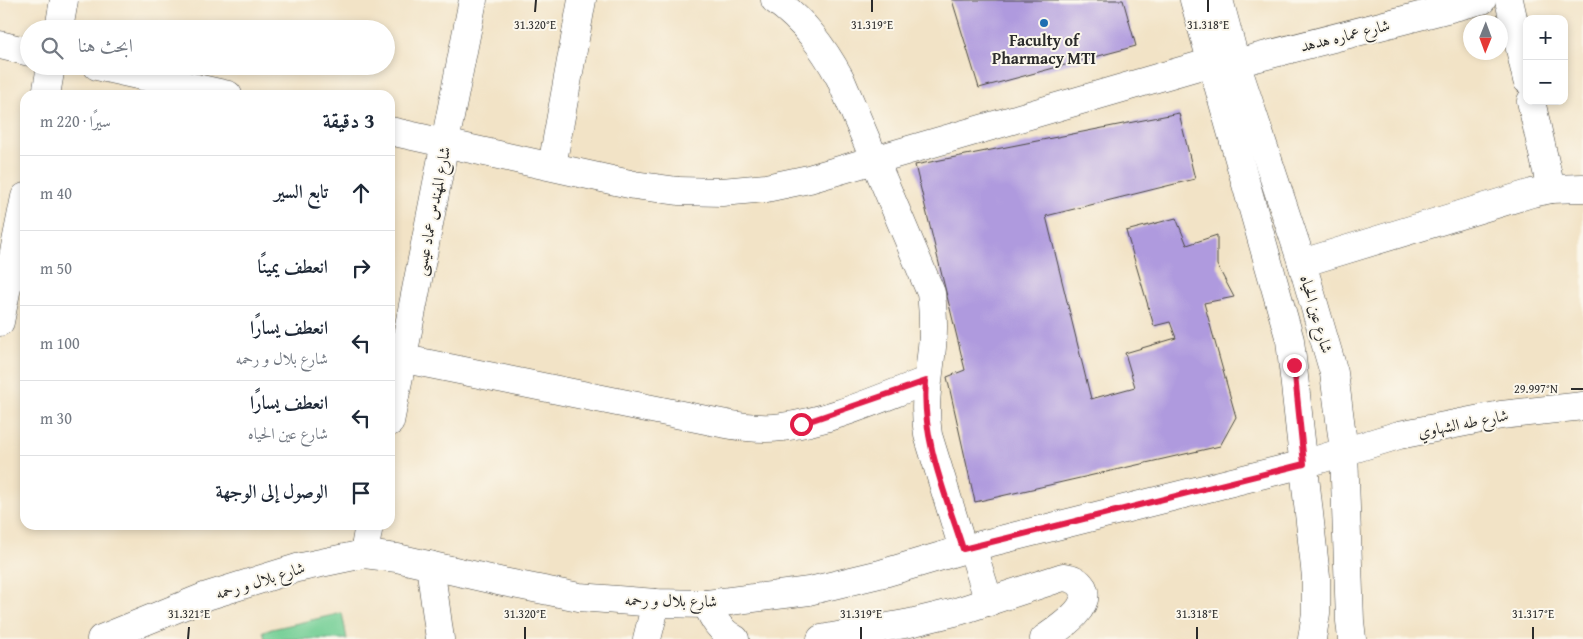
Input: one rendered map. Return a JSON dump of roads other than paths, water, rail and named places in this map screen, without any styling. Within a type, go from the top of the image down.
[{"type":"street","points":[[61,20],[64,0]]},
{"type":"street","name":"شارع المهندس عماد عيسى","points":[[396,357],[446,143],[474,0]]},
{"type":"street","points":[[552,166],[582,0]]},
{"type":"street","points":[[775,0],[794,15],[825,50],[840,78],[931,293],[933,328],[925,400],[928,435],[989,602]]},
{"type":"street","name":"شارع عين الحياه","points":[[1194,0],[1224,62],[1302,263],[1334,373],[1344,451],[1352,639]]},
{"type":"street","name":"شارع عين الحياه","points":[[1219,0],[1224,62],[1285,315],[1294,365],[1316,577],[1316,613],[1312,639]]},
{"type":"street","name":"شارع عماره هدهد","points":[[395,131],[634,186],[678,191],[722,192],[766,188],[809,179],[874,159],[1224,62],[1482,0]]},
{"type":"street","points":[[1508,0],[1523,63]]},
{"type":"street","points":[[0,46],[20,50]]},
{"type":"street","points":[[47,90],[49,75]]},
{"type":"street","points":[[138,75],[205,90]]},
{"type":"street","points":[[1533,105],[1551,189]]},
{"type":"street","points":[[1302,263],[1432,222],[1551,189],[1583,188]]},
{"type":"street","points":[[0,322],[20,222]]},
{"type":"street","points":[[396,357],[721,423],[761,428],[781,427],[814,420],[926,381]]},
{"type":"street","name":"شارع طه الشهاوي","points":[[1304,464],[1398,435],[1501,415],[1583,406]]},
{"type":"street","name":"شارع بلال و رحمه","points":[[101,639],[207,596],[297,568],[364,554],[398,558],[579,597],[656,603],[707,604],[809,591],[884,573],[968,548],[1304,464]]},
{"type":"street","points":[[364,554],[368,530]]},
{"type":"street","points":[[430,565],[444,638]]},
{"type":"street","points":[[820,639],[910,623],[989,602],[1063,577],[1072,578],[1080,583],[1084,591],[1085,600],[1081,608],[1044,639]]},
{"type":"street","points":[[647,639],[656,603]]},
{"type":"street","points":[[707,604],[714,621],[726,634],[735,639]]},
{"type":"place","name":"Faculty of Pharmacy MTI","points":[[1044,23]]}]
